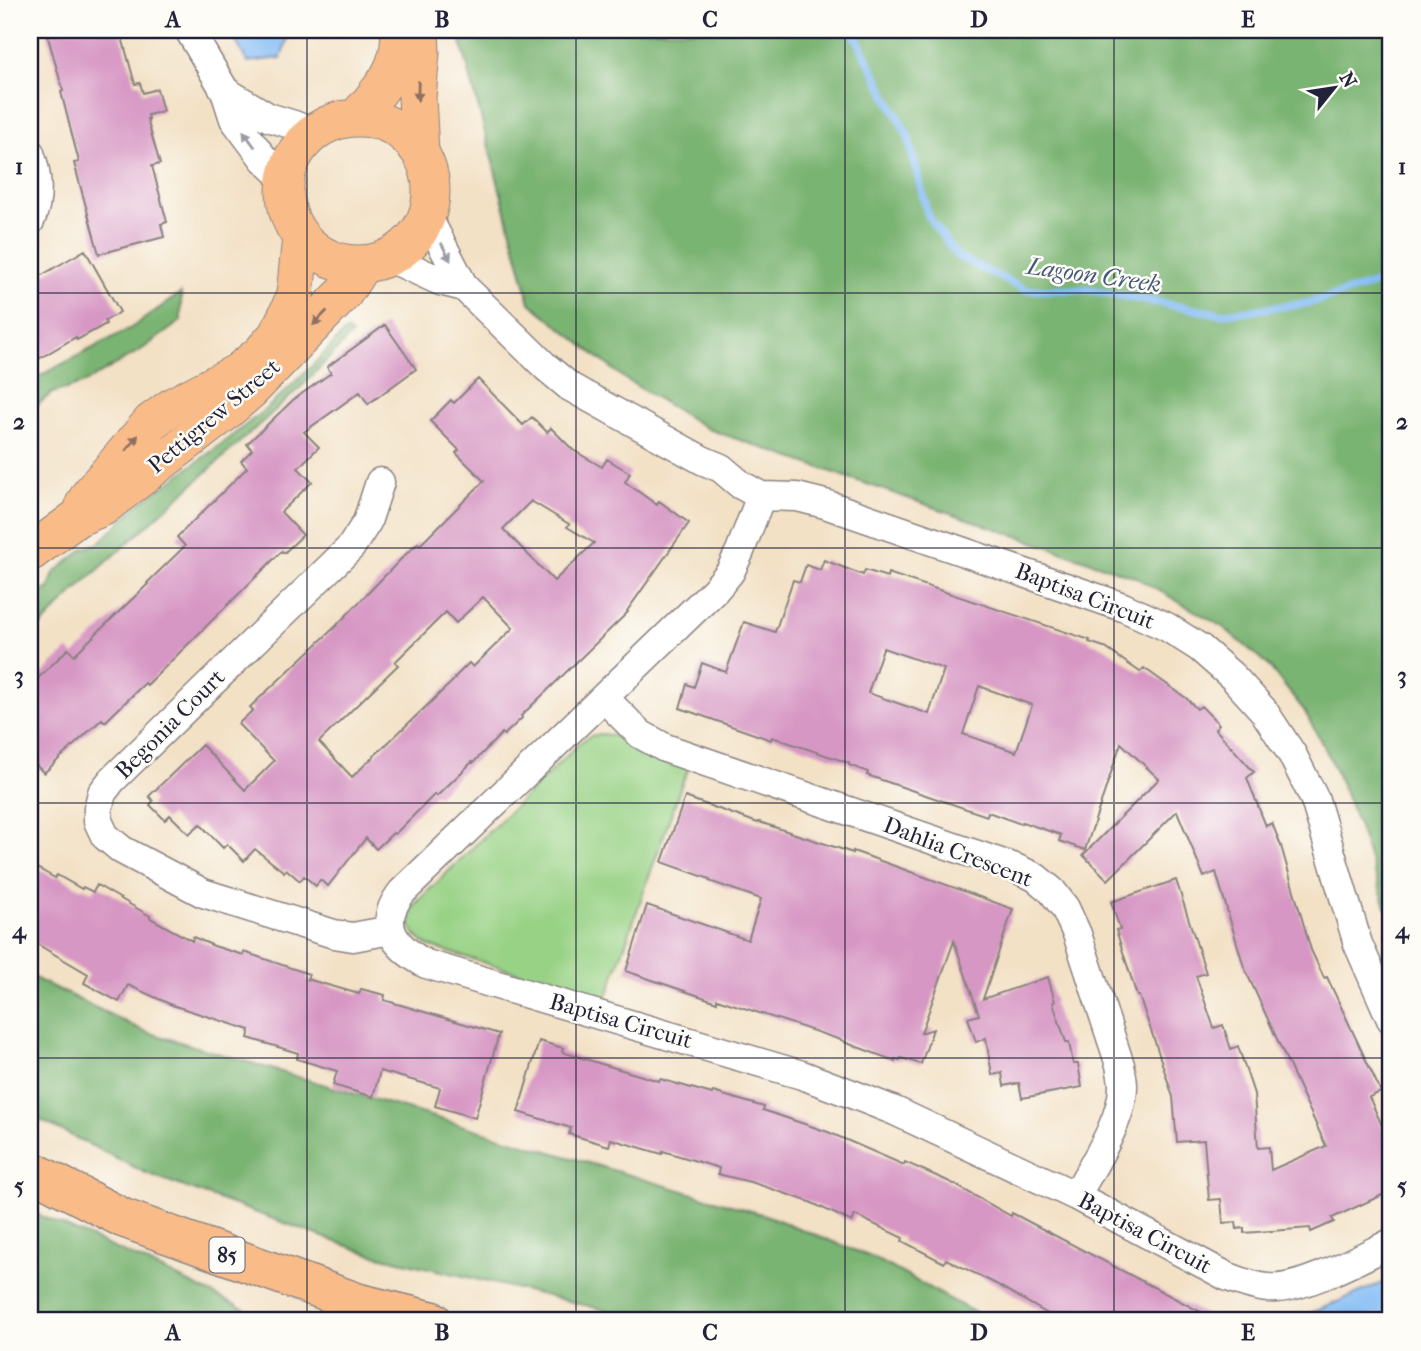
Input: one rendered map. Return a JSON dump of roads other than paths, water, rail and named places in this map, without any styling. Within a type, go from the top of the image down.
[{"type":"highway","name":"85","points":[[30,1170],[123,1218],[359,1303],[433,1321]]},
{"type":"main road","points":[[356,118],[390,76],[397,60],[399,30]]},
{"type":"main road","points":[[419,152],[417,98],[420,30]]},
{"type":"main road","points":[[356,118],[381,121],[403,133],[419,152],[429,172],[432,195],[427,216],[406,247],[376,261],[339,262],[318,253],[301,237],[290,220],[285,200],[286,180],[290,162],[300,146],[313,133],[333,122],[356,118]]},
{"type":"main road","name":"Pettigrew Street","points":[[77,518],[90,494],[151,422],[183,400],[238,372],[276,337],[295,295],[301,237]]},
{"type":"main road","name":"Pettigrew Street","points":[[30,553],[77,518],[103,507],[222,415],[250,391],[376,261]]},
{"type":"street","points":[[189,30],[225,91],[234,119],[264,159],[286,180]]},
{"type":"street","points":[[225,91],[268,117],[313,133]]},
{"type":"street","points":[[30,153],[37,184],[36,208],[30,221]]},
{"type":"street","name":"Baptisa Circuit","points":[[427,216],[464,288],[546,368],[570,387],[721,468],[741,485],[761,496],[797,498],[825,504],[1110,602],[1167,627],[1200,649],[1233,677],[1264,710],[1292,754],[1315,800],[1358,944],[1391,1019]]},
{"type":"street","name":"Baptisa Circuit","points":[[376,261],[464,288]]},
{"type":"street","name":"Begonia Court","points":[[380,482],[367,522],[351,547],[112,780],[102,793],[98,821],[105,836],[122,850],[203,893],[334,934],[353,937],[391,930]]},
{"type":"street","points":[[391,930],[393,903],[402,892],[715,590],[730,572],[761,496]]},
{"type":"street","name":"Dahlia Crescent","points":[[604,698],[640,734],[665,748],[1015,868],[1035,877],[1052,891],[1065,908],[1077,933],[1120,1065],[1123,1087],[1119,1112],[1076,1196]]},
{"type":"street","name":"Baptisa Circuit","points":[[391,930],[398,945],[410,956],[426,964],[803,1075],[895,1111],[1076,1196],[1226,1276],[1248,1284],[1270,1289],[1290,1287],[1391,1243]]},
{"type":"water","points":[[230,30],[290,30],[281,58],[247,62]]},
{"type":"water","points":[[1391,1279],[1391,1321],[1292,1321]]},
{"type":"waterway","name":"Lagoon Creek","points":[[852,30],[908,136],[928,216],[957,256],[1026,290],[1088,290],[1221,314],[1309,303],[1374,284],[1391,270]]}]
